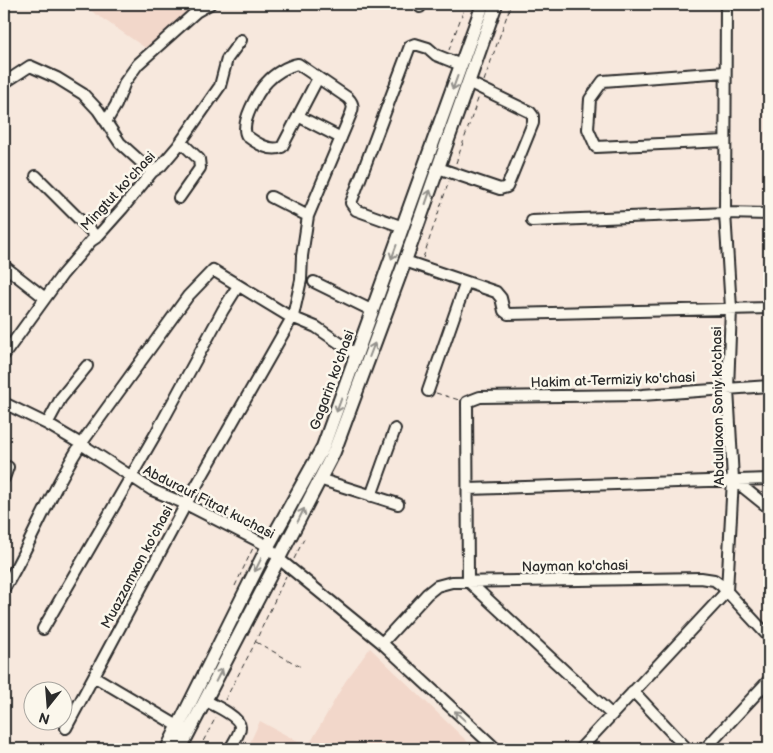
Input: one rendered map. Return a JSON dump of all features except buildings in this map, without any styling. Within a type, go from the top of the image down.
[{"type":"main road","name":"Gagarin ko'chasi","points":[[167,749],[268,546],[323,447],[484,4]]},
{"type":"main road","name":"Gagarin ko'chasi","points":[[180,749],[334,452],[405,261],[496,4]]},
{"type":"street","points":[[106,122],[116,105],[125,82],[138,64],[196,12],[210,4]]},
{"type":"street","name":"Abdullaxon Soniy ko'chasi","points":[[726,4],[725,213],[731,308],[728,389],[733,479],[727,592]]},
{"type":"street","name":"Mingtut ko'chasi","points":[[4,355],[45,298],[91,241],[97,237],[152,172],[161,166],[181,142],[220,86],[227,59],[241,40]]},
{"type":"street","points":[[403,227],[356,210],[351,203],[410,46],[415,44],[428,48],[436,54],[461,65]]},
{"type":"street","points":[[298,64],[318,78],[282,147],[277,149],[264,146],[244,133],[252,103],[267,81],[278,72],[298,64]]},
{"type":"street","points":[[5,80],[27,67],[33,67],[57,78],[84,94],[98,110],[120,144],[152,172]]},
{"type":"street","points":[[725,72],[603,81],[590,99],[588,129],[596,147],[725,141]]},
{"type":"street","name":"Muazzamxon ko'chasi","points":[[72,717],[186,504],[293,316],[301,280],[302,256],[308,216],[354,106],[353,102],[318,78]]},
{"type":"street","points":[[438,168],[500,189],[507,187],[533,123],[533,116],[530,112],[468,82]]},
{"type":"street","points":[[298,116],[342,138]]},
{"type":"street","points":[[180,198],[200,168],[199,159],[181,142]]},
{"type":"street","points":[[36,176],[97,237]]},
{"type":"street","points":[[271,197],[308,216]]},
{"type":"street","points":[[532,221],[725,213],[769,214]]},
{"type":"street","points":[[405,261],[496,292],[501,298],[504,311],[508,314],[769,308]]},
{"type":"street","points":[[4,266],[45,298]]},
{"type":"street","points":[[4,589],[32,538],[69,463],[81,444],[188,296],[213,270],[238,286],[316,327],[357,355]]},
{"type":"street","points":[[314,282],[373,312]]},
{"type":"street","points":[[428,391],[466,282]]},
{"type":"street","points":[[43,629],[238,286]]},
{"type":"street","points":[[47,424],[61,398],[88,366]]},
{"type":"street","name":"Hakim at-Termiziy ko'chasi","points":[[467,406],[480,397],[642,395],[769,386]]},
{"type":"street","name":"Abdurauf Fitrat kuchasi","points":[[4,402],[81,444],[152,490],[186,504],[268,546],[279,559],[382,642],[496,749]]},
{"type":"street","points":[[467,406],[468,581],[612,715]]},
{"type":"street","points":[[371,496],[395,429]]},
{"type":"street","points":[[4,478],[8,467]]},
{"type":"street","points":[[319,479],[398,504]]},
{"type":"street","points":[[733,479],[769,508]]},
{"type":"street","points":[[468,489],[769,479]]},
{"type":"street","name":"Nayman ko'chasi","points":[[382,642],[427,594],[437,586],[468,581],[701,578],[714,580],[769,637]]},
{"type":"street","points":[[580,749],[727,592]]},
{"type":"street","points":[[94,677],[178,726]]},
{"type":"street","points":[[705,749],[769,680]]},
{"type":"street","points":[[633,691],[687,749]]},
{"type":"street","points":[[206,701],[220,708],[240,724],[239,731],[230,749]]},
{"type":"path","points":[[448,51],[466,4]]},
{"type":"path","points":[[420,266],[511,4]]},
{"type":"path","points":[[428,391],[467,406]]},
{"type":"path","points":[[199,749],[255,642],[306,535]]},
{"type":"path","points":[[255,642],[303,668]]},
{"type":"shaded area","points":[[81,4],[196,4],[147,49]]},
{"type":"shaded area","points":[[370,648],[475,749],[247,749],[260,721],[308,747],[345,682]]}]
